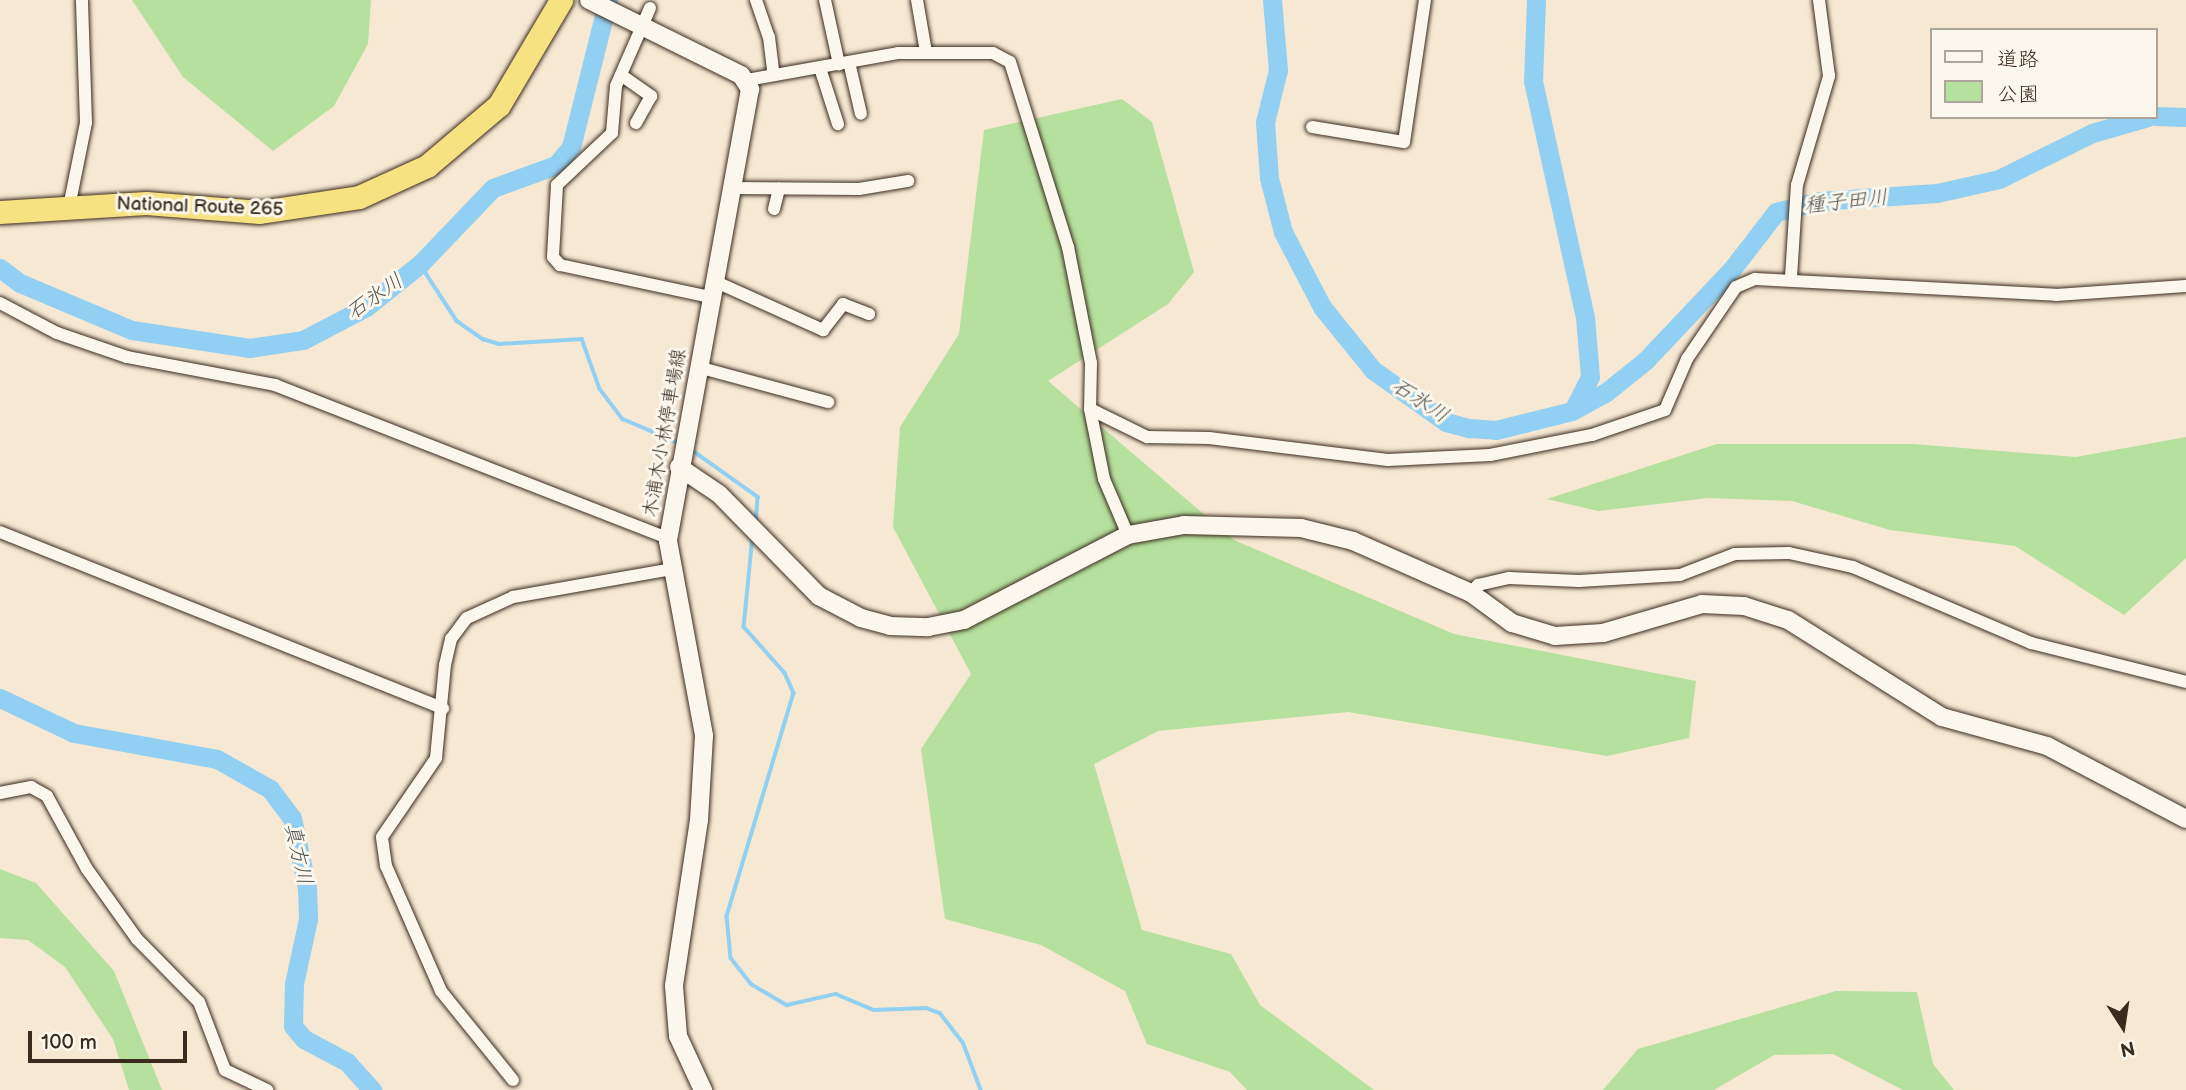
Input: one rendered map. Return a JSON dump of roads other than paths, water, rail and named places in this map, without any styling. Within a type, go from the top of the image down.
[{"type":"highway","name":"National Route 265","points":[[0,212],[146,203],[292,211],[359,197],[427,166],[499,105],[538,47],[561,0]]},
{"type":"street","points":[[69,207],[86,124],[82,0]]},
{"type":"street","points":[[589,0],[747,80],[926,52],[993,53],[1010,62],[1068,247],[1091,363],[1090,409],[1104,479],[1128,534]]},
{"type":"street","points":[[755,0],[769,37],[774,75]]},
{"type":"street","points":[[825,0],[861,114]]},
{"type":"street","points":[[923,0],[917,0],[926,52]]},
{"type":"street","points":[[1312,127],[1404,142],[1425,0]]},
{"type":"street","points":[[1791,277],[1797,185],[1829,76],[1819,0]]},
{"type":"street","points":[[650,8],[639,27],[612,100],[612,133],[557,185],[552,257],[560,265],[712,289],[823,330],[843,304],[869,314]]},
{"type":"street","points":[[820,68],[838,124]]},
{"type":"street","points":[[621,75],[651,96],[636,122]]},
{"type":"street","name":"木浦木小林停車場線","points":[[703,1090],[683,1054],[675,1016],[679,930],[699,820],[704,736],[702,701],[672,569],[668,538],[730,188],[751,97],[747,80]]},
{"type":"street","points":[[730,188],[859,189],[908,181]]},
{"type":"street","points":[[775,209],[779,189]]},
{"type":"street","points":[[1090,409],[1147,438],[1209,438],[1388,460],[1490,455],[1592,435],[1665,410],[1687,359],[1736,287],[1755,279],[1791,277],[2056,295],[2186,286]]},
{"type":"street","points":[[0,303],[45,327],[127,356],[275,385],[668,538]]},
{"type":"street","points":[[698,367],[828,402]]},
{"type":"street","points":[[679,467],[719,494],[819,596],[861,618],[890,626],[928,627],[964,620],[1128,534],[1184,525],[1301,528],[1353,541],[1471,593],[1512,623],[1555,636],[1603,633],[1702,604],[1744,606],[1788,620],[1942,717],[2047,746],[2186,819]]},
{"type":"street","points":[[0,532],[443,708]]},
{"type":"street","points":[[1471,593],[1478,585],[1509,578],[1579,581],[1680,575],[1735,554],[1789,553],[1853,567],[2031,643],[2186,682]]},
{"type":"street","points":[[513,1080],[441,991],[382,844],[388,822],[436,758],[451,639],[467,618],[513,597],[672,569]]},
{"type":"street","points":[[0,793],[31,788],[47,796],[87,869],[137,939],[200,1002],[225,1070],[267,1090]]},
{"type":"waterway","name":"石氷川","points":[[0,268],[20,283],[132,330],[250,348],[303,340],[366,307],[420,264],[493,188],[556,165],[571,147],[608,0]]},
{"type":"waterway","name":"種子田川","points":[[1272,0],[1278,70],[1265,122],[1269,178],[1283,232],[1322,307],[1373,370],[1446,422],[1469,428],[1496,430],[1572,411],[1605,393],[1645,361],[1732,269],[1776,212],[1819,201],[1937,193],[1999,179],[2092,133],[2141,119]]},
{"type":"waterway","name":"石氷川","points":[[1536,0],[1533,81],[1585,317],[1590,377],[1575,407]]},
{"type":"waterway","name":"種子田川","points":[[2158,116],[2186,117]]},
{"type":"waterway","points":[[420,264],[457,321],[483,339],[499,344],[582,339],[600,389],[623,419],[679,443]]},
{"type":"waterway","points":[[689,448],[758,497],[756,525]]},
{"type":"waterway","points":[[753,536],[744,627],[785,673],[794,693],[727,916],[731,958],[751,984],[787,1005],[836,994],[874,1010],[926,1008],[940,1013],[963,1042],[981,1090]]},
{"type":"waterway","name":"真方川","points":[[0,698],[74,733],[217,759],[270,789],[292,818],[307,888],[308,919],[294,984],[293,1026],[304,1039],[347,1062],[372,1090]]}]
